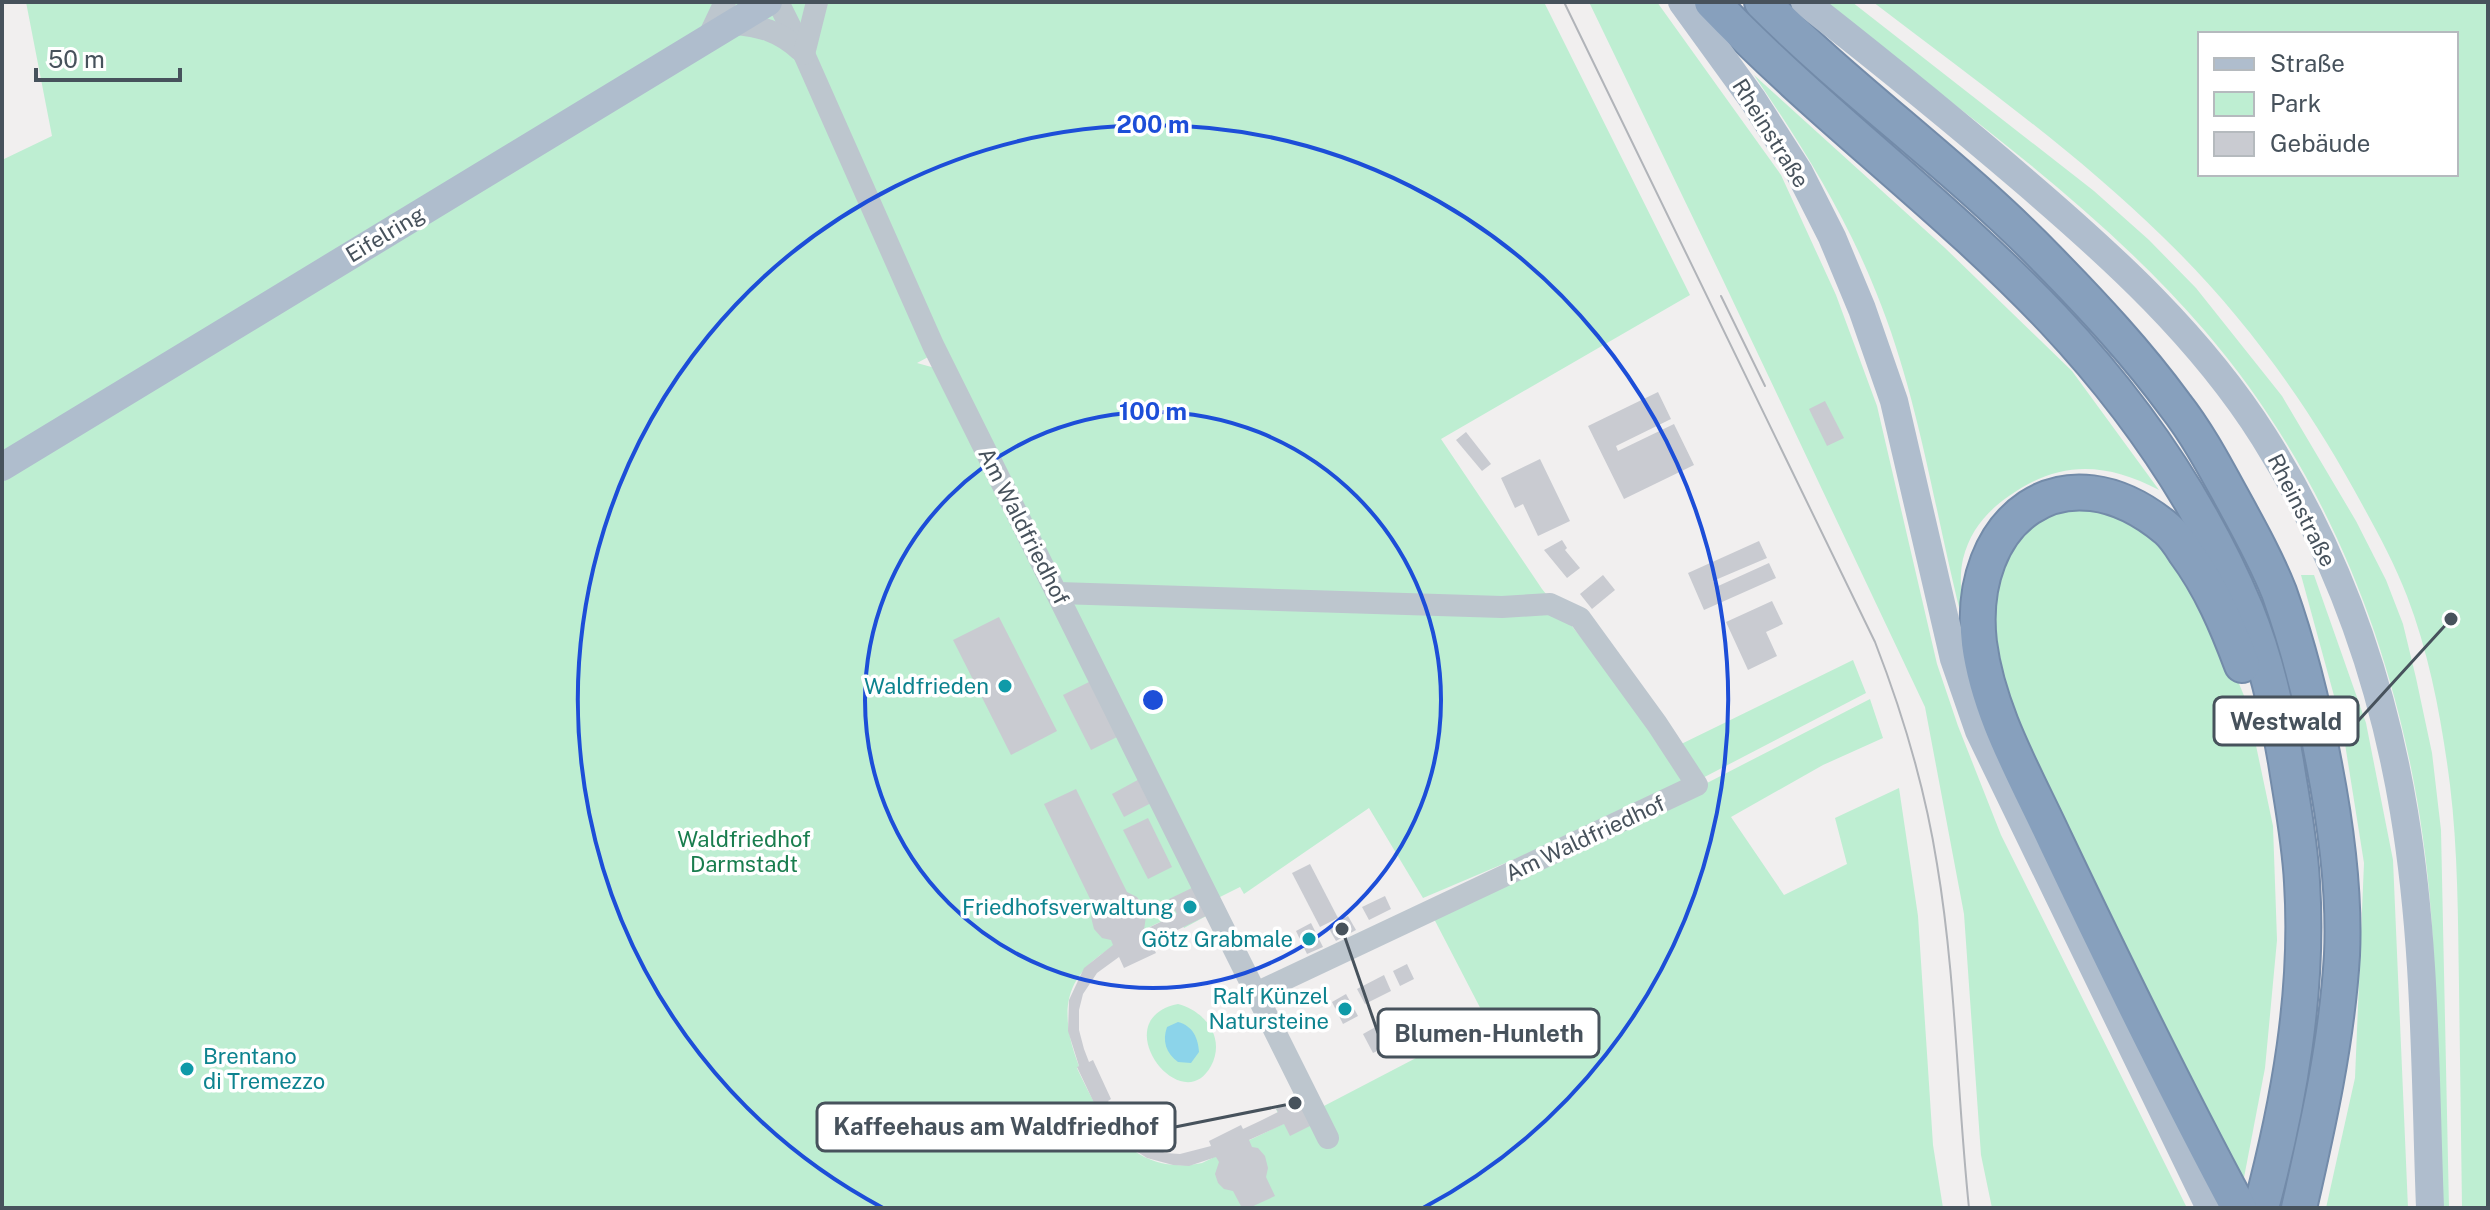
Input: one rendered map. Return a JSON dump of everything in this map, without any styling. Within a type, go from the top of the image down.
[{"type":"highway","points":[[1712,2],[1783,73],[1881,159],[2050,317],[2109,381],[2156,443],[2216,545],[2247,612],[2276,708],[2291,791],[2302,882],[2302,966],[2298,1018],[2288,1092],[2261,1208]]},
{"type":"highway","points":[[1762,2],[2033,245],[2113,329],[2178,408],[2248,525],[2277,588],[2297,647],[2315,718],[2332,807],[2341,881],[2342,955],[2334,1025],[2320,1116],[2299,1208]]},
{"type":"highway","points":[[2239,1208],[2074,878],[1996,709],[1979,640],[1980,602],[1984,567],[1998,539],[2014,519],[2033,505],[2055,495],[2089,491],[2120,498],[2170,531],[2217,601],[2255,698],[2302,882]]},
{"type":"main road","name":"Eifelring","points":[[2,467],[708,38],[729,13],[768,2]]},
{"type":"main road","name":"Rheinstraße","points":[[1682,2],[1774,132],[1799,172],[1832,237],[1862,309],[1894,401],[1954,659],[1979,731],[2210,1208]]},
{"type":"main road","name":"Rheinstraße","points":[[1805,2],[1929,100],[2078,227],[2132,278],[2225,382],[2262,434],[2312,522],[2363,642],[2381,705],[2404,813],[2412,872],[2424,1037],[2430,1208]]},
{"type":"street","name":"Am Waldfriedhof","points":[[778,2],[933,345],[1328,1138]]},
{"type":"street","points":[[804,54],[817,2]]},
{"type":"street","name":"Am Waldfriedhof","points":[[729,13],[781,34],[804,54]]},
{"type":"street","name":"Am Waldfriedhof","points":[[1058,593],[1502,607],[1550,604],[1580,618],[1697,785],[1256,993]]},
{"type":"green space","name":"Waldfriedhof Darmstadt","points":[[26,2],[1544,2],[1690,295],[1441,439],[1542,589],[1671,749],[1853,660],[1866,693],[1693,783],[1423,898],[1369,808],[1244,894],[1240,887],[1214,900],[945,348],[917,363],[935,368],[1210,914],[1184,928],[1176,914],[1125,940],[1086,968],[1074,985],[1068,1007],[1069,1033],[1077,1068],[1097,1107],[1122,1141],[1156,1162],[1177,1165],[1202,1163],[1283,1124],[1276,1109],[1298,1097],[1322,1107],[1487,1021],[1431,913],[1709,782],[1870,699],[1883,738],[1823,765],[1731,817],[1784,895],[1847,864],[1835,818],[1899,788],[1918,916],[1933,1145],[1943,1208],[2,1208],[2,160],[52,136]]},
{"type":"green space","points":[[1589,2],[1657,2],[1781,175],[1836,295],[1877,406],[1937,664],[1958,726],[2001,835],[2187,1208],[1992,1208],[1981,1155],[1964,914],[1925,707]]},
{"type":"green space","points":[[1823,2],[1852,2],[2094,191],[2149,240],[2196,288],[2282,396],[2356,521],[2386,580],[2403,624],[2432,753],[2441,830],[2449,1208],[2441,1208],[2431,913],[2422,834],[2408,755],[2389,678],[2364,603],[2333,530],[2297,460],[2254,394],[2205,331],[2117,240],[2022,158]]},
{"type":"green space","points":[[1873,2],[2488,2],[2488,1208],[2462,1208],[2453,810],[2434,689],[2407,596],[2343,469],[2298,398],[2248,330],[2163,237],[2094,174]]},
{"type":"green space","points":[[1754,75],[1945,248],[2072,371],[2159,490],[2120,474],[2083,469],[2046,476],[2009,496],[1980,523],[1966,549],[1961,576],[1964,627],[1916,416],[1876,292],[1821,180]]},
{"type":"green space","points":[[2101,505],[2148,528],[2202,594],[2247,703],[2273,826],[2277,940],[2265,1068],[2242,1188],[2010,719],[1992,646],[1994,574],[2019,528],[2059,506]]},
{"type":"green space","points":[[2301,575],[2314,575],[2366,723],[2393,860],[2408,1208],[2326,1208],[2355,1078],[2364,863],[2342,725]]},
{"type":"green space","points":[[1178,1004],[1204,1019],[1214,1036],[1215,1056],[1211,1066],[1198,1080],[1183,1082],[1168,1075],[1148,1045],[1148,1028],[1157,1013]]},
{"type":"water","points":[[1178,1022],[1194,1033],[1197,1042],[1199,1052],[1191,1063],[1178,1062],[1166,1046],[1167,1027]]},
{"type":"building","points":[[1658,392],[1671,419],[1616,446],[1618,451],[1674,424],[1694,465],[1624,499],[1588,426]]},
{"type":"building","points":[[1825,401],[1844,438],[1827,446],[1809,409]]},
{"type":"building","points":[[1466,432],[1491,464],[1482,471],[1456,440]]},
{"type":"building","points":[[1540,459],[1570,521],[1538,536],[1523,504],[1515,508],[1501,478]]},
{"type":"building","points":[[1562,540],[1567,548],[1565,550],[1580,568],[1567,578],[1544,550]]},
{"type":"building","points":[[1759,541],[1767,558],[1713,581],[1716,587],[1769,563],[1776,578],[1704,610],[1688,573]]},
{"type":"building","points":[[1603,575],[1615,590],[1592,609],[1580,594]]},
{"type":"building","points":[[1772,601],[1783,624],[1766,632],[1777,656],[1748,670],[1726,622]]},
{"type":"building","name":"Waldfrieden","points":[[999,617],[1057,731],[1011,755],[953,640]]},
{"type":"building","points":[[1091,681],[1119,736],[1091,750],[1063,695]]},
{"type":"building","points":[[1145,776],[1157,800],[1124,817],[1112,794]]},
{"type":"building","points":[[1076,789],[1127,892],[1137,897],[1143,906],[1146,916],[1144,930],[1177,914],[1169,899],[1196,886],[1210,914],[1151,943],[1156,953],[1124,968],[1119,957],[1097,973],[1083,994],[1079,1010],[1079,1030],[1089,1062],[1093,1060],[1111,1099],[1108,1101],[1119,1120],[1145,1144],[1165,1153],[1180,1154],[1211,1146],[1209,1141],[1241,1125],[1243,1129],[1260,1121],[1298,1097],[1312,1125],[1290,1136],[1284,1124],[1249,1140],[1252,1147],[1258,1148],[1265,1156],[1268,1168],[1266,1177],[1275,1196],[1249,1208],[1242,1208],[1233,1191],[1224,1189],[1218,1183],[1215,1174],[1219,1162],[1216,1157],[1189,1166],[1173,1165],[1147,1158],[1122,1142],[1096,1107],[1077,1067],[1068,1031],[1069,1000],[1084,968],[1113,945],[1111,940],[1102,938],[1094,929],[1091,917],[1094,907],[1044,804]]},
{"type":"building","points":[[1148,818],[1172,867],[1148,879],[1123,830]]},
{"type":"building","points":[[1310,864],[1338,918],[1320,927],[1292,873]]},
{"type":"building","points":[[1385,896],[1391,909],[1369,920],[1362,907]]},
{"type":"building","points":[[1348,916],[1356,930],[1336,941],[1328,927]]},
{"type":"building","name":"Götz Grabmale","points":[[1311,923],[1323,947],[1307,954],[1296,931]]},
{"type":"building","points":[[1407,964],[1414,979],[1400,986],[1393,971]]},
{"type":"building","points":[[1384,975],[1391,991],[1365,1004],[1357,989]]},
{"type":"building","name":"Ralf Künzel Natursteine","points":[[1346,994],[1358,1016],[1343,1024],[1332,1002]]},
{"type":"building","points":[[1381,1024],[1392,1044],[1373,1053],[1363,1034]]},
{"type":"tram line","points":[[1564,2],[1875,642],[1895,696],[1926,807],[1937,864],[1952,992],[1969,1208]]},
{"type":"tram line","points":[[1721,296],[1765,386]]},
{"type":"place","name":"Westwald","points":[[2451,619]]},
{"type":"place","name":"Waldfrieden","points":[[1005,686]]},
{"type":"place","name":"Friedhofsverwaltung","points":[[1190,907]]},
{"type":"place","name":"Blumen-Hunleth","points":[[1342,929]]},
{"type":"place","name":"Götz Grabmale","points":[[1309,939]]},
{"type":"place","name":"Ralf Künzel Natursteine","points":[[1345,1009]]},
{"type":"place","name":"Brentano di Tremezzo","points":[[187,1069]]},
{"type":"place","name":"Kaffeehaus am Waldfriedhof","points":[[1295,1103]]}]
